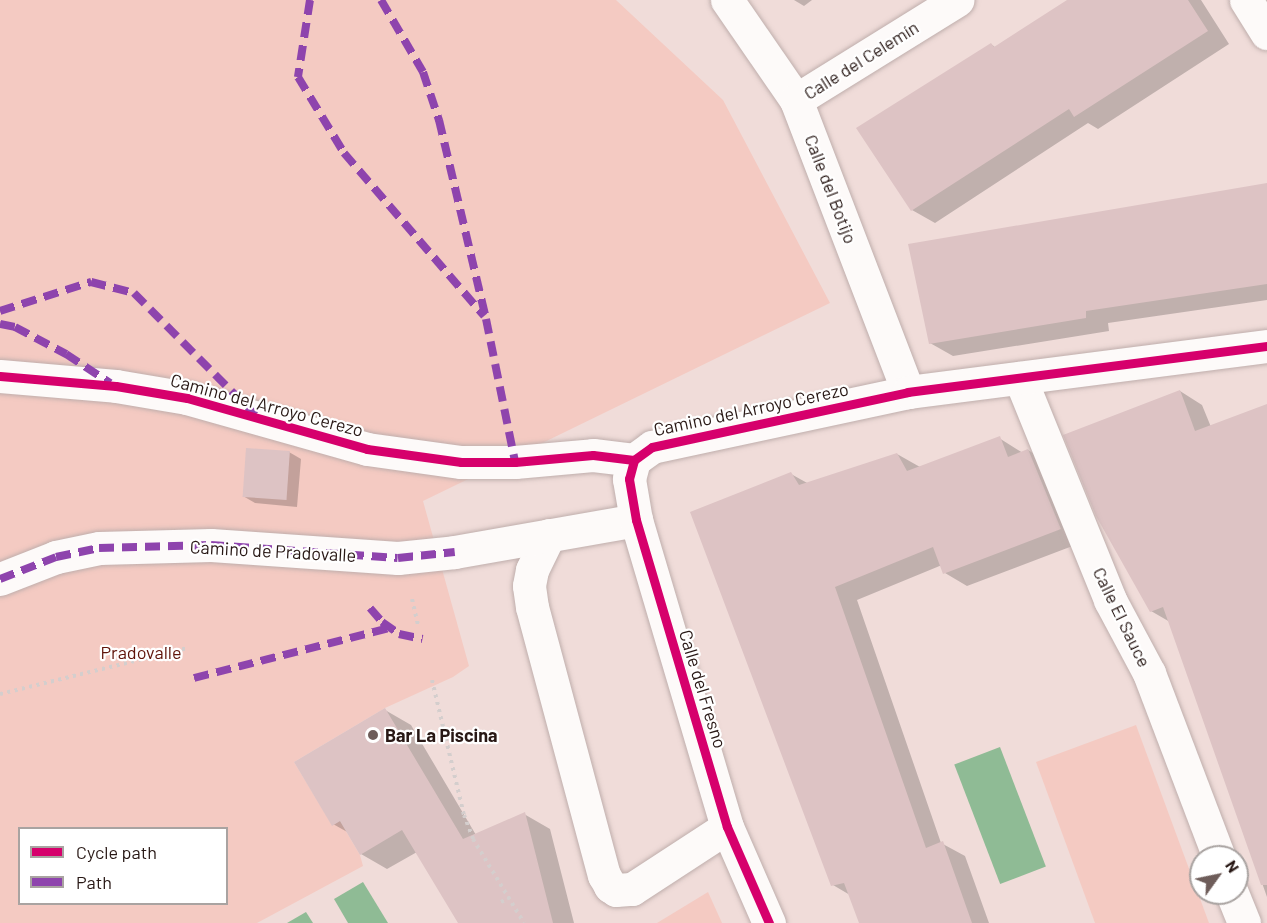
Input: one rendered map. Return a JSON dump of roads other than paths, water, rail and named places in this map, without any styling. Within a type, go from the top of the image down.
[{"type":"street","name":"Calle del Botijo","points":[[727,0],[796,100],[908,392]]},
{"type":"street","name":"Calle del Celemín","points":[[796,100],[957,0]]},
{"type":"street","points":[[1246,0],[1267,33]]},
{"type":"street","name":"Camino del Arroyo Cerezo","points":[[0,376],[116,386],[187,398],[367,449],[461,462],[515,462],[593,455],[634,460],[652,447],[908,392],[1267,346]]},
{"type":"street","name":"Calle El Sauce","points":[[1020,378],[1110,600],[1149,673],[1214,845]]},
{"type":"street","name":"Calle del Fresno","points":[[634,460],[629,479],[636,520],[727,827],[769,923]]},
{"type":"street","points":[[636,520],[549,535],[532,570],[532,607],[604,875],[616,891],[632,889],[727,827]]},
{"type":"street","name":"Camino de Pradovalle","points":[[0,579],[56,557],[99,548],[211,545],[398,558],[455,552],[549,535]]},
{"type":"street","points":[[1237,905],[1244,923]]},
{"type":"place","name":"Bar La Piscina","points":[[373,735]]},
{"type":"park label","name":"Pradovalle","points":[[141,652]]}]
